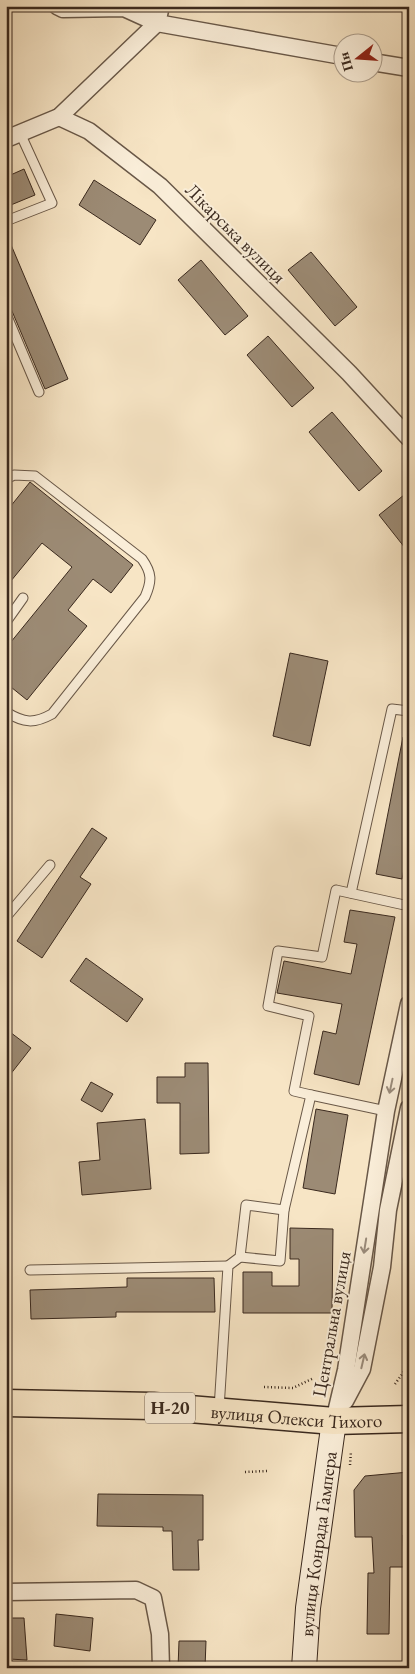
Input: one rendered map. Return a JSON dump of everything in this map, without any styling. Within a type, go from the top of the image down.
[{"type":"main road","name":"вулиця Олекси Тихого","points":[[6,1403],[153,1406],[334,1421],[409,1420]]},
{"type":"main road","name":"вулиця Конрада Гампера","points":[[304,1668],[308,1608],[334,1421]]},
{"type":"street","points":[[57,6],[63,9],[124,8],[158,23],[332,54]]},
{"type":"street","points":[[13,136],[59,117],[158,23],[161,6]]},
{"type":"street","points":[[382,64],[409,68]]},
{"type":"street","name":"Лікарська вулиця","points":[[59,117],[90,131],[160,186],[349,373],[409,438]]},
{"type":"street","name":"Центральна вулиця","points":[[334,1421],[346,1370],[386,1110],[409,1004]]},
{"type":"street","name":"Центральна вулиця","points":[[334,1421],[362,1369],[382,1267],[388,1210],[409,1108]]},
{"type":"street","points":[[6,1592],[136,1590],[153,1598],[160,1634],[161,1668]]},
{"type":"lane","points":[[6,221],[52,203],[13,136]]},
{"type":"lane","points":[[6,314],[39,392]]},
{"type":"lane","points":[[6,480],[14,475],[35,476],[142,559],[151,576],[150,586],[145,597],[52,714],[30,723],[6,712]]},
{"type":"lane","points":[[6,622],[22,598]]},
{"type":"lane","points":[[351,893],[392,709],[409,711]]},
{"type":"lane","points":[[6,917],[50,865]]},
{"type":"lane","points":[[386,1110],[294,1091],[309,1016],[268,1006],[278,951],[322,957],[336,890],[409,906]]},
{"type":"lane","points":[[30,1270],[228,1266],[240,1257],[280,1261],[284,1210],[310,1095]]},
{"type":"lane","points":[[240,1257],[246,1205],[284,1210]]},
{"type":"lane","points":[[219,1412],[228,1266]]},
{"type":"path","points":[[395,1384],[408,1366]]},
{"type":"path","points":[[264,1387],[293,1388],[314,1378]]},
{"type":"path","points":[[350,1465],[351,1447]]},
{"type":"path","points":[[245,1472],[267,1471]]},
{"type":"building","points":[[24,169],[35,195],[6,207],[6,177]]},
{"type":"building","points":[[94,180],[156,220],[140,245],[79,205]]},
{"type":"building","points":[[6,233],[68,379],[45,389],[6,297]]},
{"type":"building","points":[[311,252],[357,307],[335,326],[288,270]]},
{"type":"building","points":[[201,260],[248,316],[225,335],[178,280]]},
{"type":"building","points":[[268,336],[314,388],[292,407],[247,355]]},
{"type":"building","points":[[332,412],[382,471],[359,491],[309,432]]},
{"type":"building","points":[[30,482],[133,565],[111,593],[93,579],[68,610],[87,626],[27,700],[6,683],[6,648],[72,567],[42,543],[6,587],[6,512]]},
{"type":"building","points":[[404,495],[409,501],[409,553],[379,515]]},
{"type":"building","points":[[290,653],[328,661],[310,746],[273,736]]},
{"type":"building","points":[[403,737],[409,738],[409,845],[402,879],[376,874]]},
{"type":"building","points":[[92,828],[107,838],[80,877],[91,884],[42,958],[17,941]]},
{"type":"building","points":[[350,910],[395,917],[359,1085],[314,1074],[323,1031],[336,1034],[342,1004],[277,993],[284,961],[351,974],[357,944],[344,942]]},
{"type":"building","points":[[86,958],[143,999],[127,1022],[70,981]]},
{"type":"building","points":[[6,1029],[31,1048],[6,1080]]},
{"type":"building","points":[[185,1063],[208,1063],[209,1153],[180,1154],[180,1103],[157,1103],[157,1077],[185,1077]]},
{"type":"building","points":[[91,1082],[113,1094],[102,1112],[81,1100]]},
{"type":"building","points":[[316,1109],[348,1115],[335,1194],[303,1188]]},
{"type":"building","points":[[145,1119],[151,1189],[82,1195],[79,1162],[100,1160],[97,1123]]},
{"type":"building","points":[[290,1228],[333,1229],[332,1313],[243,1313],[243,1272],[272,1272],[272,1286],[299,1286],[299,1259],[290,1259]]},
{"type":"building","points":[[127,1278],[214,1278],[215,1312],[116,1312],[116,1317],[31,1319],[30,1290],[127,1287]]},
{"type":"building","points":[[409,1472],[409,1535],[403,1535],[404,1567],[390,1567],[389,1634],[367,1634],[368,1573],[374,1573],[372,1537],[355,1537],[354,1490],[365,1476]]},
{"type":"building","points":[[98,1494],[203,1495],[203,1540],[198,1540],[199,1570],[173,1570],[172,1531],[163,1531],[163,1527],[97,1526]]},
{"type":"building","points":[[56,1614],[93,1618],[90,1651],[54,1646]]},
{"type":"building","points":[[7,1618],[24,1618],[27,1660],[9,1659]]},
{"type":"building","points":[[179,1641],[206,1641],[205,1668],[178,1668]]}]
